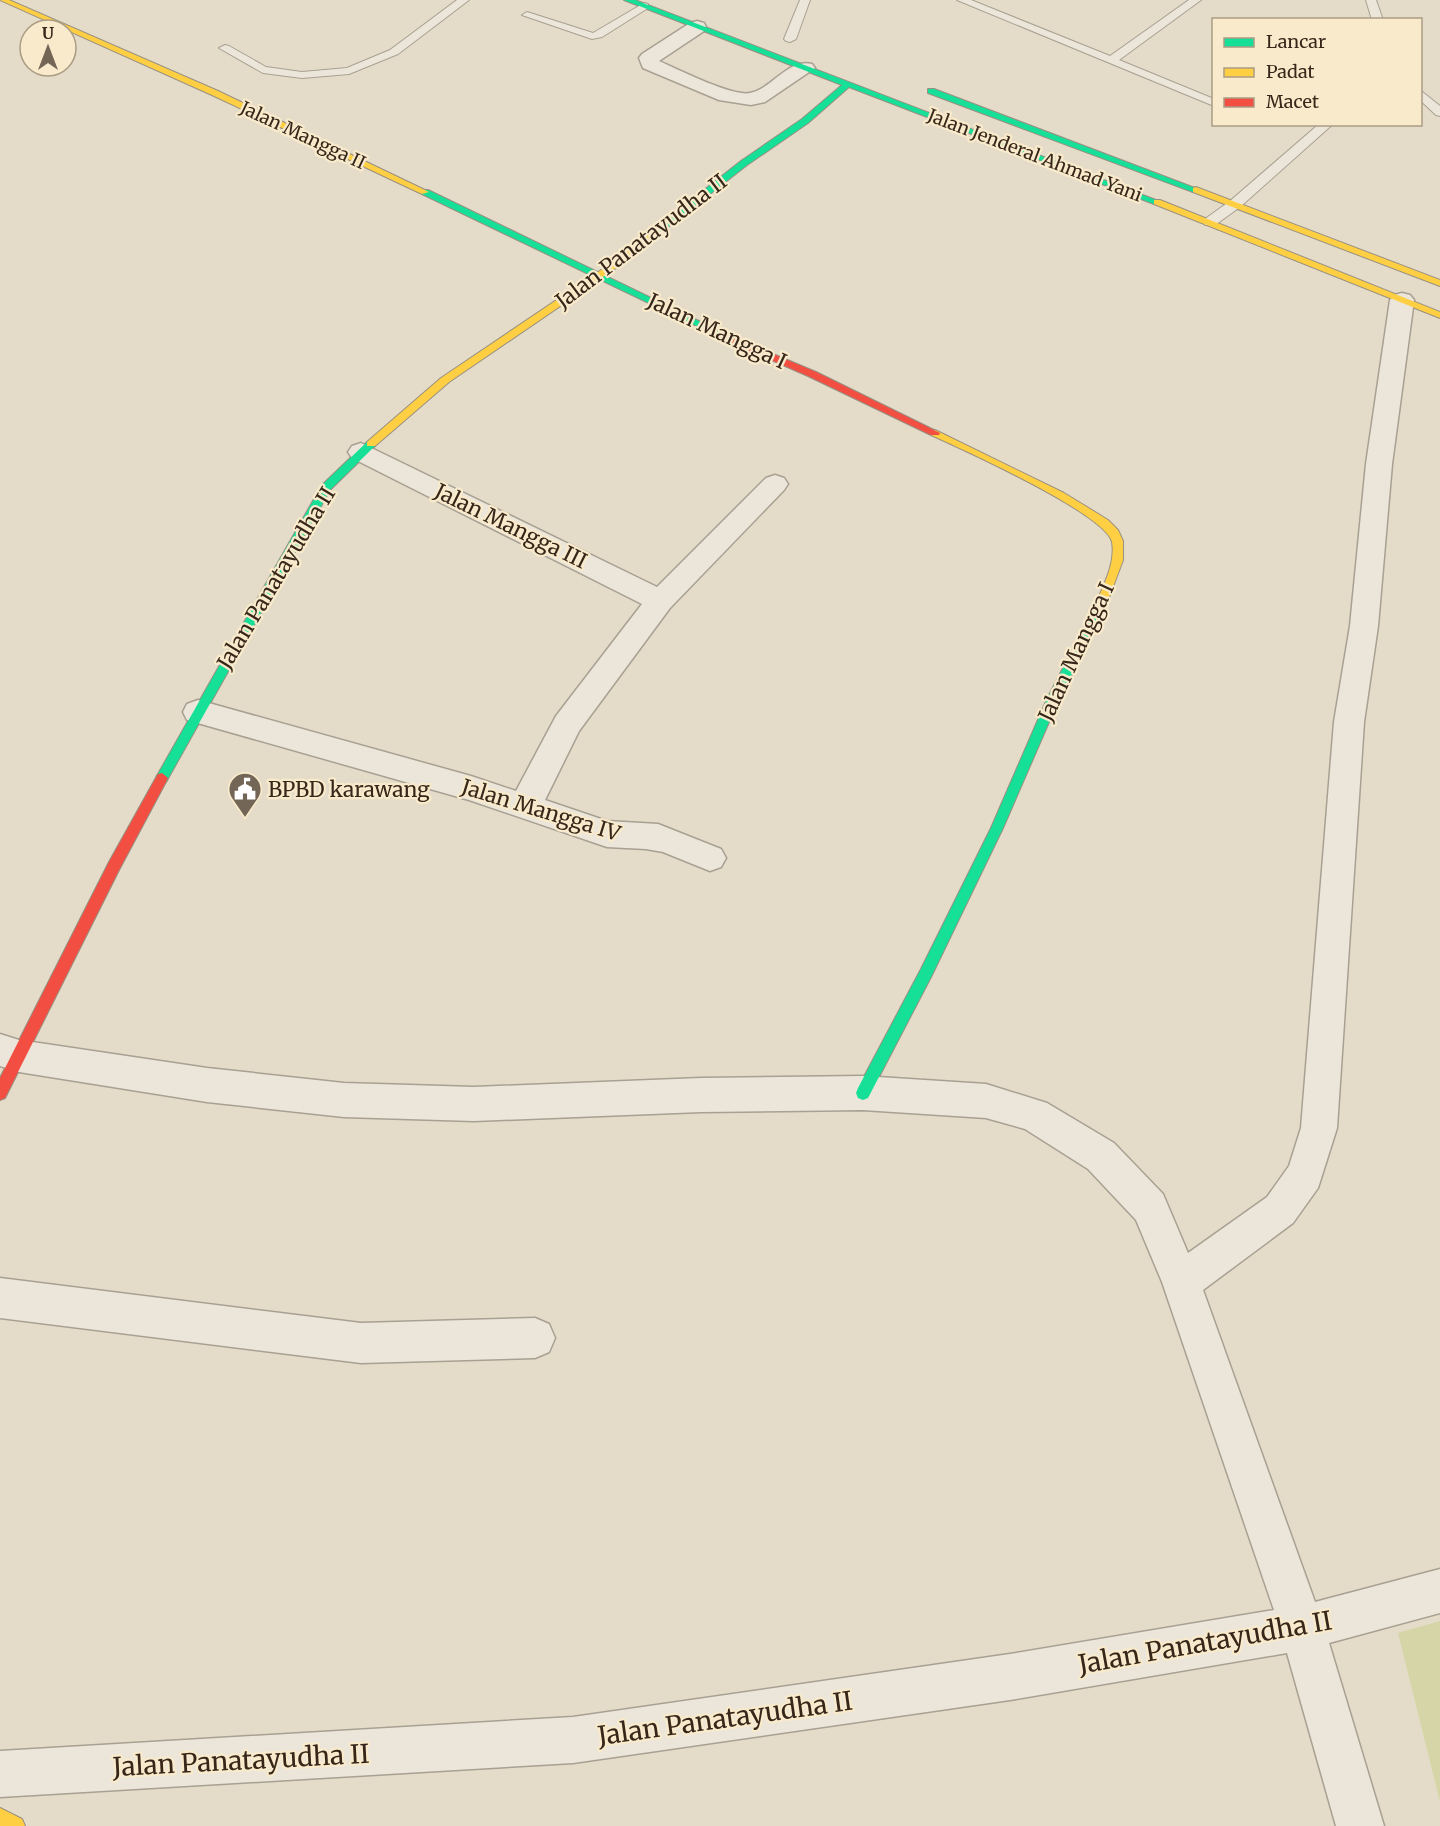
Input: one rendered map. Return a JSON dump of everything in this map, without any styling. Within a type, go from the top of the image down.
[{"type":"street","name":"Jalan Mangga II","points":[[3,0],[215,93],[600,275]]},
{"type":"street","name":"Jalan Jenderal Ahmad Yani","points":[[630,0],[1210,222],[1440,315]]},
{"type":"street","points":[[697,27],[649,58],[650,64],[690,81],[743,99],[754,100],[805,68]]},
{"type":"street","points":[[772,56],[790,39]]},
{"type":"street","name":"Jalan Panatayudha II","points":[[0,1093],[10,1053],[198,712],[326,488],[361,452],[445,380],[600,275],[805,120],[848,84]]},
{"type":"street","name":"Jalan Jenderal Ahmad Yani","points":[[923,88],[1235,204],[1440,284]]},
{"type":"street","name":"Jalan Mangga I","points":[[600,275],[698,325],[812,374],[982,455],[1099,518],[1115,534],[1118,560],[1098,614],[1053,699],[997,828],[926,973],[863,1093]]},
{"type":"street","points":[[1181,1282],[1280,1210],[1305,1175],[1319,1128],[1349,722],[1365,626],[1379,464],[1402,300]]},
{"type":"street","name":"Jalan Mangga III","points":[[361,452],[660,601]]},
{"type":"street","points":[[522,807],[534,791],[567,724],[660,601],[775,484]]},
{"type":"street","name":"Jalan Mangga IV","points":[[198,712],[459,785],[608,834],[629,838],[651,836],[668,840],[710,858]]},
{"type":"street","points":[[10,1053],[207,1085],[344,1100],[474,1104],[701,1095],[863,1093],[986,1101],[1034,1115],[1101,1156],[1150,1207],[1181,1282],[1302,1628],[1360,1826]]},
{"type":"street","points":[[0,1298],[362,1343],[535,1338]]},
{"type":"street","name":"Jalan Panatayudha II","points":[[0,1774],[573,1740],[999,1679],[1302,1628],[1440,1591]]},
{"type":"street","points":[[0,1818],[15,1826]]},
{"type":"lane","points":[[225,48],[264,70],[302,75],[349,71],[394,52],[464,0]]},
{"type":"lane","points":[[790,39],[805,0]]},
{"type":"lane","points":[[962,0],[1212,102]]},
{"type":"lane","points":[[1111,61],[1196,0]]},
{"type":"lane","points":[[1370,0],[1377,18]]},
{"type":"lane","points":[[527,15],[592,36],[598,35],[644,6]]},
{"type":"lane","points":[[1422,95],[1440,112]]},
{"type":"lane","points":[[1210,222],[1235,204],[1325,126]]},
{"type":"green space","points":[[1440,1621],[1440,1802],[1398,1633]]},
{"type":"traffic: fast","points":[[628,0],[1157,202]]},
{"type":"traffic: fast","points":[[656,232],[744,163],[805,121],[848,84]]},
{"type":"traffic: fast","points":[[931,91],[1196,190]]},
{"type":"traffic: fast","points":[[425,192],[735,341]]},
{"type":"traffic: fast","points":[[162,778],[326,488],[371,444]]},
{"type":"traffic: fast","points":[[863,1093],[926,973],[997,828],[1053,699],[1100,608]]},
{"type":"traffic: slow","points":[[3,0],[215,93],[425,192]]},
{"type":"traffic: slow","points":[[1196,190],[1440,283]]},
{"type":"traffic: slow","points":[[1157,202],[1440,315]]},
{"type":"traffic: slow","points":[[371,444],[445,380],[613,266],[656,232]]},
{"type":"traffic: slow","points":[[935,433],[1060,495],[1104,523],[1114,533],[1117,541],[1117,560],[1100,608]]},
{"type":"traffic: slow","points":[[0,1818],[15,1826]]},
{"type":"traffic: jam","points":[[735,341],[812,374],[935,433]]},
{"type":"traffic: jam","points":[[0,1093],[114,866],[162,778]]},
{"type":"place","name":"BPBD karawang","points":[[245,818]]}]
